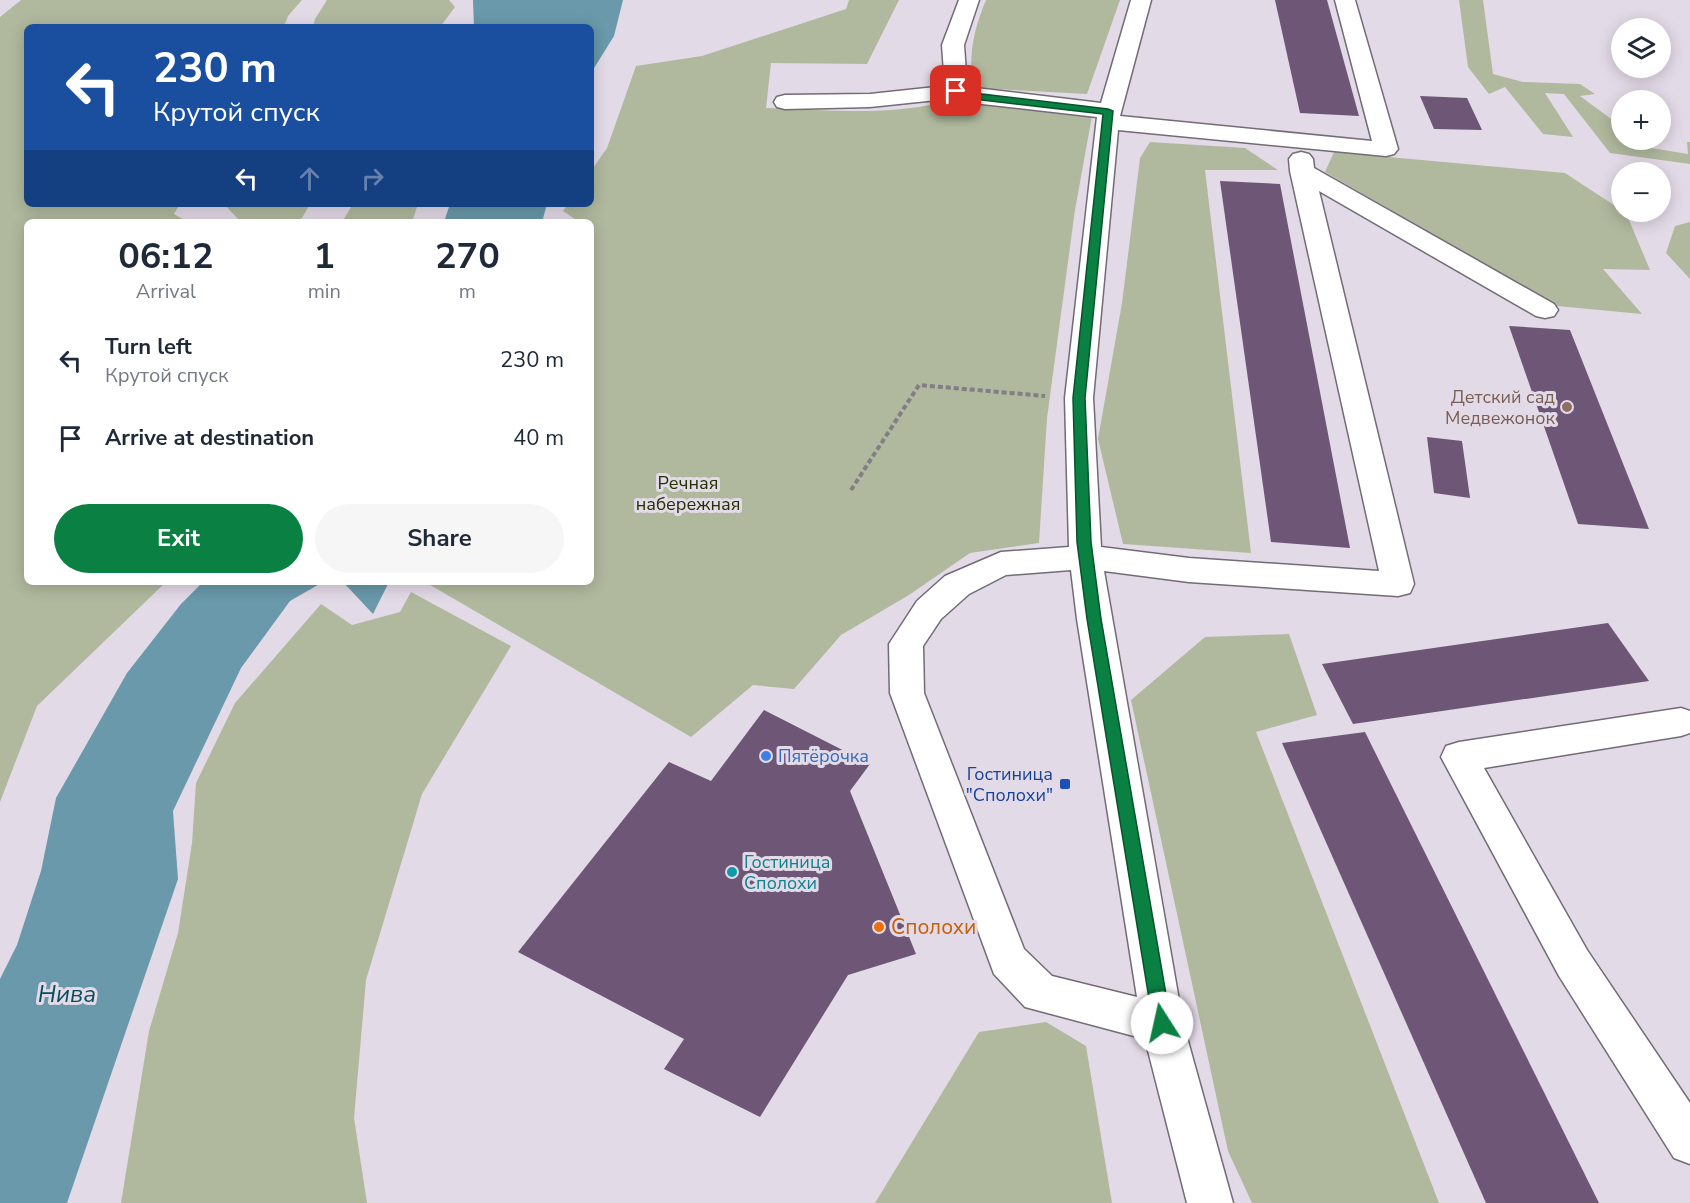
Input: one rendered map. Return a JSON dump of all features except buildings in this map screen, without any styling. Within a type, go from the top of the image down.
[{"type":"street","points":[[956,91],[953,45],[969,0]]},
{"type":"street","points":[[1141,0],[1108,117],[1079,398],[1086,557],[1162,1023],[1210,1203]]},
{"type":"street","points":[[784,102],[918,98],[956,91],[1108,117],[1299,141],[1386,149],[1345,0]]},
{"type":"street","points":[[1162,1023],[1040,993],[1008,961],[907,693],[906,644],[929,610],[957,585],[1001,564],[1086,557],[1189,570],[1398,584],[1302,171],[1299,141]]},
{"type":"street","points":[[1302,171],[1545,310]]},
{"type":"street","points":[[1681,722],[1459,757],[1573,963],[1690,1142]]},
{"type":"path","points":[[851,490],[919,385],[1079,398]]},
{"type":"green space","points":[[21,0],[302,0],[288,16],[285,24],[24,24],[24,207],[178,207],[174,214],[183,219],[24,219],[24,585],[163,585],[37,706],[0,802],[0,17]]},
{"type":"green space","points":[[327,0],[449,0],[455,7],[442,24],[314,24]]},
{"type":"green space","name":"Речная набережная","points":[[849,0],[899,0],[867,64],[771,63],[766,108],[837,111],[885,110],[932,105],[955,99],[1092,116],[1075,210],[1047,418],[1039,543],[970,553],[909,595],[841,635],[794,689],[753,685],[691,737],[430,585],[594,585],[594,219],[575,219],[563,211],[566,207],[594,207],[594,167],[607,148],[636,66],[702,56],[846,9]]},
{"type":"green space","points":[[986,0],[1120,0],[1087,94],[974,88],[971,65],[973,43]]},
{"type":"green space","points":[[1459,0],[1483,0],[1493,74],[1523,82],[1580,84],[1595,94],[1580,96],[1611,119],[1611,150],[1664,150],[1688,154],[1687,142],[1690,142],[1690,164],[1610,153],[1564,94],[1545,93],[1573,137],[1543,134],[1505,87],[1489,94],[1468,67]]},
{"type":"green space","points":[[1150,142],[1245,148],[1278,170],[1205,170],[1251,553],[1123,544],[1098,439],[1122,303],[1140,158]]},
{"type":"green space","points":[[1334,152],[1565,173],[1611,203],[1611,222],[1630,222],[1650,270],[1603,269],[1642,314],[1557,306],[1325,172]]},
{"type":"green space","points":[[227,207],[308,207],[300,219],[238,219]]},
{"type":"green space","points":[[351,207],[417,207],[413,219],[344,219]]},
{"type":"green space","points":[[1690,222],[1690,279],[1666,253],[1675,226]]},
{"type":"green space","points":[[411,592],[511,646],[422,794],[366,980],[354,1118],[367,1203],[121,1203],[149,1031],[178,933],[192,843],[196,783],[235,703],[321,604],[352,625],[400,612]]},
{"type":"green space","points":[[1289,634],[1317,715],[1256,732],[1439,1203],[1252,1203],[1228,1151],[1131,700],[1205,637]]},
{"type":"green space","points":[[1046,1022],[1086,1046],[1112,1203],[875,1203],[979,1032]]},
{"type":"water","points":[[473,0],[623,0],[614,36],[594,68],[594,24],[474,24]]},
{"type":"water","points":[[449,207],[546,207],[543,219],[445,219]]},
{"type":"water","name":"Нива","points":[[200,585],[318,585],[290,601],[241,668],[173,811],[178,879],[67,1203],[0,1203],[0,979],[17,945],[41,871],[56,798],[127,673],[181,604]]},
{"type":"water","points":[[346,585],[388,585],[373,614]]},
{"type":"place","name":"Детский сад Медвежонок","points":[[1567,407]]},
{"type":"place","name":"Пятёрочка","points":[[766,756]]},
{"type":"place","name":"Гостиница \"Сполохи\"","points":[[1065,784]]},
{"type":"place","name":"Гостиница Сполохи","points":[[732,872]]},
{"type":"place","name":"Сполохи","points":[[879,927]]},
{"type":"route","points":[[956,91],[982,97],[1108,111],[1079,398],[1084,542],[1094,619],[1162,1023]]}]
